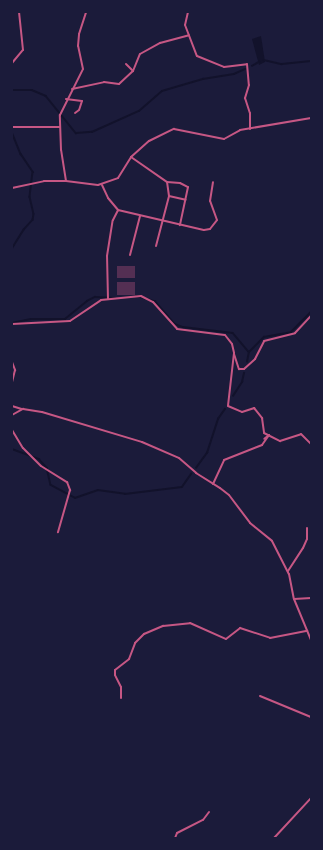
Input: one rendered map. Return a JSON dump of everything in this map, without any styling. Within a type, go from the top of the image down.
[{"type":"street","points":[[12,63],[22,50],[19,12]]},
{"type":"street","points":[[66,181],[60,115],[66,100],[83,69],[79,57],[78,34],[86,12]]},
{"type":"street","points":[[188,12],[184,25],[197,56],[224,66],[247,64],[249,86],[245,98],[250,113],[250,129]]},
{"type":"street","points":[[72,89],[104,82],[119,84],[133,71],[140,54],[160,43],[189,35]]},
{"type":"street","points":[[126,64],[133,71]]},
{"type":"street","points":[[66,100],[82,101],[80,110],[75,113]]},
{"type":"street","points":[[12,188],[33,182],[66,181],[82,184],[102,184],[118,178],[131,157],[149,141],[174,129],[224,139],[240,130],[311,118]]},
{"type":"street","points":[[12,127],[60,127]]},
{"type":"street","points":[[131,157],[167,182],[180,183],[188,187],[180,225]]},
{"type":"street","points":[[156,246],[164,220],[169,196],[167,182]]},
{"type":"street","points":[[102,184],[108,198],[118,210],[204,230],[214,226],[217,220],[210,201],[213,182]]},
{"type":"street","points":[[169,196],[186,200]]},
{"type":"street","points":[[108,300],[106,256],[113,220],[118,210]]},
{"type":"street","points":[[130,255],[140,216]]},
{"type":"street","points":[[12,324],[70,321],[101,300],[141,296],[153,302],[177,329],[225,334],[232,344],[239,369],[244,369],[255,359],[264,341],[295,333],[311,316]]},
{"type":"street","points":[[234,353],[228,406],[242,412],[254,408],[262,418],[264,433],[280,441],[300,434],[311,444]]},
{"type":"street","points":[[12,362],[15,370],[12,382]]},
{"type":"street","points":[[12,406],[63,417],[142,442],[179,458],[229,495],[250,523],[272,541],[288,571],[294,599],[311,640]]},
{"type":"street","points":[[12,415],[23,409]]},
{"type":"street","points":[[12,430],[23,448],[41,466],[67,482],[70,490],[58,532]]},
{"type":"street","points":[[264,439],[269,435]]},
{"type":"street","points":[[213,484],[224,460],[262,445],[269,435]]},
{"type":"street","points":[[288,571],[307,539],[307,528]]},
{"type":"street","points":[[294,599],[311,598]]},
{"type":"street","points":[[121,698],[121,687],[115,675],[115,670],[130,658],[135,643],[144,634],[163,626],[190,624],[226,639],[240,628],[270,638],[308,631]]},
{"type":"street","points":[[260,696],[311,718]]},
{"type":"street","points":[[274,838],[311,798]]},
{"type":"street","points":[[175,838],[185,828],[203,820],[209,812]]},
{"type":"shaded area","points":[[261,36],[265,62],[259,65],[252,39]]},
{"type":"building","points":[[117,266],[135,266],[135,278],[117,278]]},
{"type":"building","points":[[117,282],[135,282],[135,295],[117,295]]},
{"type":"waterway","points":[[264,60],[282,64],[311,61]]},
{"type":"waterway","points":[[252,66],[259,62]]},
{"type":"waterway","points":[[12,90],[32,90],[46,96],[76,133],[92,132],[139,111],[162,91],[203,79],[234,74],[245,69]]},
{"type":"waterway","points":[[12,132],[21,154],[33,172],[30,197],[34,214],[33,220],[24,230],[12,249]]},
{"type":"waterway","points":[[137,296],[155,301],[175,324],[183,327],[233,333],[249,352],[264,337],[291,332],[311,312]]},
{"type":"waterway","points":[[12,323],[31,319],[65,319],[87,301],[95,297],[115,298]]},
{"type":"waterway","points":[[247,362],[249,352]]},
{"type":"waterway","points":[[233,396],[242,382],[244,373]]},
{"type":"waterway","points":[[196,468],[207,453],[218,419],[225,409]]},
{"type":"waterway","points":[[12,449],[39,459],[47,468],[51,485],[75,498],[98,490],[125,494],[182,487],[191,474]]}]
